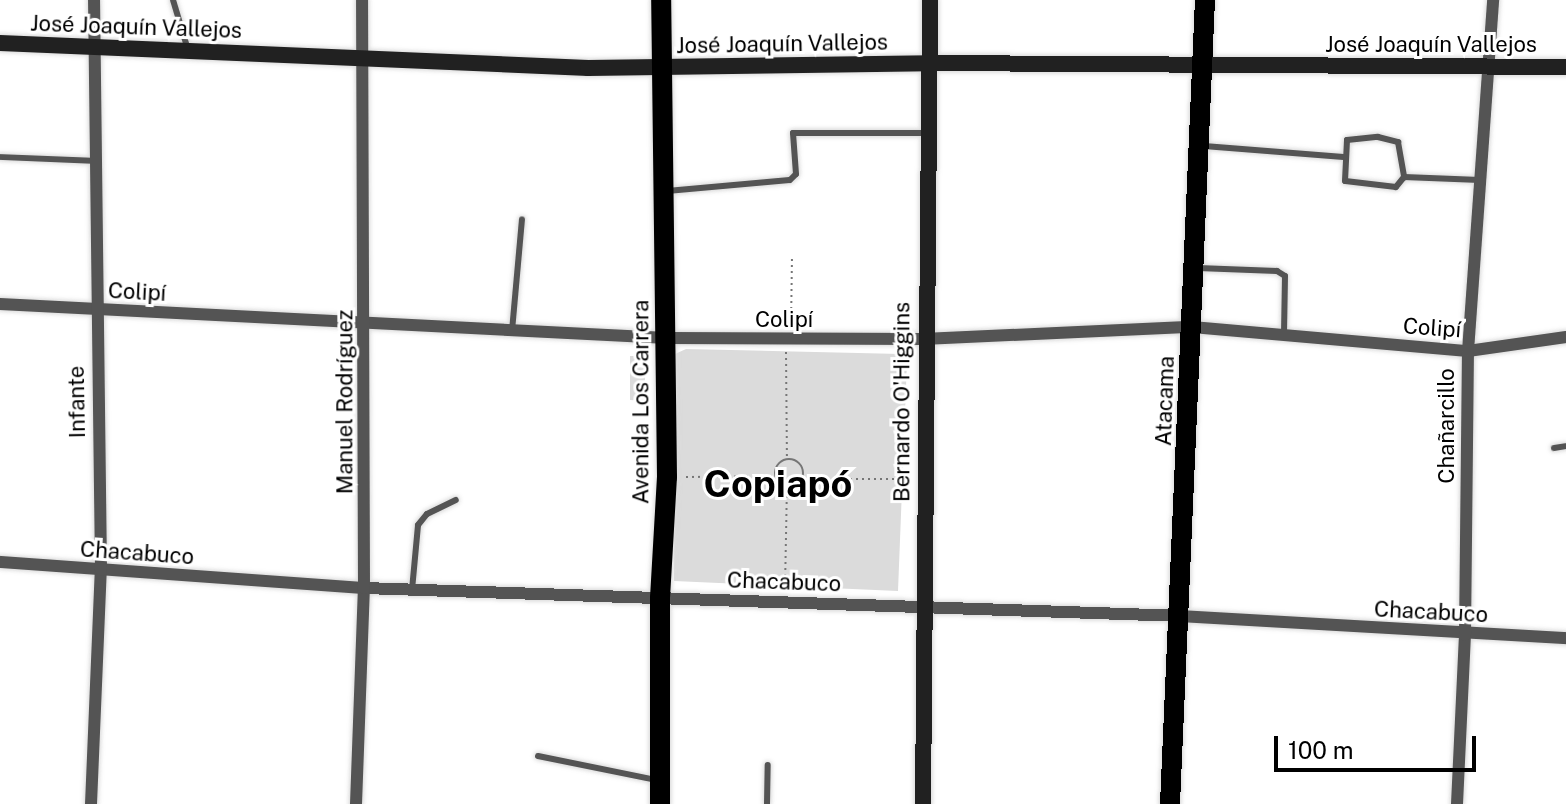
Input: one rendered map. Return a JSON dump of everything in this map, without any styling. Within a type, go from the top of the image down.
[{"type":"main road","name":"Avenida Los Carrera","points":[[660,804],[660,598],[667,477],[661,0]]},
{"type":"main road","name":"Bernardo O'Higgins","points":[[923,804],[923,339],[930,0]]},
{"type":"main road","name":"Atacama","points":[[1170,804],[1181,616],[1205,0]]},
{"type":"main road","name":"José Joaquín Vallejos","points":[[0,43],[363,60],[661,69],[929,63],[1566,67]]},
{"type":"street","name":"Infante","points":[[91,804],[101,570],[94,0]]},
{"type":"street","name":"Manuel Rodríguez","points":[[356,804],[364,588],[362,0]]},
{"type":"street","name":"Chañarcillo","points":[[1457,804],[1465,635],[1468,351],[1493,0]]},
{"type":"street","name":"Colipí","points":[[0,304],[667,338],[923,339],[1192,327],[1468,351],[1566,337]]},
{"type":"street","name":"Chacabuco","points":[[0,562],[364,588],[1181,616],[1465,635],[1566,638]]},
{"type":"lane","points":[[173,0],[188,50]]},
{"type":"lane","points":[[665,191],[790,180],[796,174],[793,133],[928,133]]},
{"type":"lane","points":[[1355,137],[1398,142],[1404,177],[1396,187],[1345,181],[1347,140],[1355,137]]},
{"type":"lane","points":[[1199,145],[1344,157]]},
{"type":"lane","points":[[0,157],[95,161]]},
{"type":"lane","points":[[1404,177],[1480,180]]},
{"type":"lane","points":[[512,331],[522,219]]},
{"type":"lane","points":[[1194,268],[1277,271],[1285,276],[1284,336]]},
{"type":"lane","points":[[1554,448],[1566,446]]},
{"type":"lane","points":[[412,590],[418,525],[427,514],[456,500]]},
{"type":"lane","points":[[538,756],[660,781]]},
{"type":"lane","points":[[767,804],[768,765]]},
{"type":"path","points":[[787,459],[792,259]]},
{"type":"path","points":[[776,476],[779,464],[787,459]]},
{"type":"path","points":[[787,459],[799,463],[802,479]]},
{"type":"path","points":[[667,477],[776,476],[787,486],[784,602]]},
{"type":"path","points":[[787,486],[802,479],[924,479]]},
{"type":"shaded area","points":[[686,349],[901,354],[907,361],[898,591],[674,581],[675,354]]},
{"type":"shaded area","points":[[630,356],[645,356],[645,401],[630,400]]},
{"type":"district","name":"Copiapó","points":[[778,484]]}]
